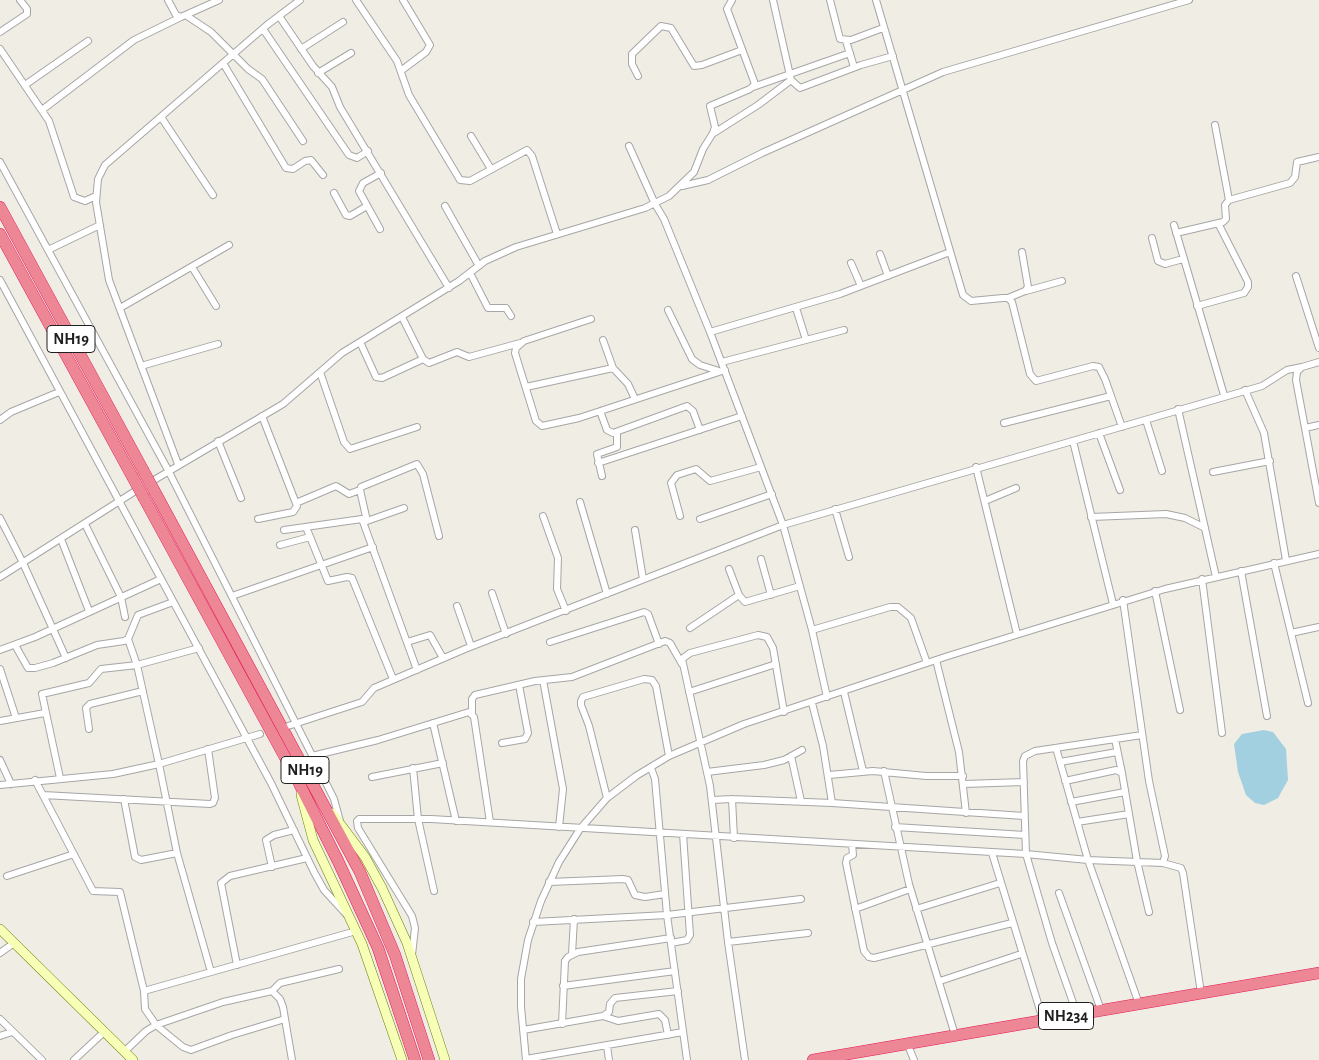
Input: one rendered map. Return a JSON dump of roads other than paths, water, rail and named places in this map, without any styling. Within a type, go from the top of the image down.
[{"type":"highway","name":"NH19","points":[[0,206],[138,473],[322,801],[379,914],[412,1002],[429,1060]]},
{"type":"highway","name":"NH19","points":[[0,234],[138,473]]},
{"type":"highway","name":"NH19","points":[[150,495],[350,885],[378,948],[415,1060]]},
{"type":"highway","name":"NH234","points":[[813,1060],[1319,973]]},
{"type":"main road","points":[[298,783],[313,840],[356,931],[384,1004],[402,1060]]},
{"type":"main road","points":[[322,801],[365,857],[382,888],[412,958],[445,1060]]},
{"type":"main road","points":[[0,929],[133,1060]]},
{"type":"street","points":[[0,32],[27,14],[27,9],[20,0]]},
{"type":"street","points":[[168,0],[176,15],[184,17],[211,32],[235,53],[248,69],[262,79],[303,141]]},
{"type":"street","points":[[42,110],[134,40],[219,0]]},
{"type":"street","points":[[178,464],[109,280],[96,196],[98,179],[105,165],[263,29],[300,0]]},
{"type":"street","points":[[356,0],[402,70],[409,95],[460,180],[467,182],[524,151],[530,152],[557,234]]},
{"type":"street","points":[[402,70],[426,52],[430,45],[403,0]]},
{"type":"street","points":[[732,0],[727,9],[754,81],[754,87]]},
{"type":"street","points":[[773,0],[791,80],[800,88],[807,87],[854,67],[892,56]]},
{"type":"street","points":[[830,0],[838,35],[846,41],[854,67]]},
{"type":"street","points":[[876,0],[883,28],[904,89],[960,288],[966,300],[1008,298],[1024,291],[1062,281]]},
{"type":"street","points":[[681,186],[708,180],[904,89],[953,69],[1189,0]]},
{"type":"street","points":[[279,16],[318,73],[332,87],[340,107],[449,288]]},
{"type":"street","points":[[301,49],[343,22]]},
{"type":"street","points":[[638,76],[632,64],[632,54],[661,26],[671,28],[694,66],[702,66],[742,50]]},
{"type":"street","points":[[846,41],[883,28]]},
{"type":"street","points":[[263,29],[349,155],[357,158],[368,151]]},
{"type":"street","points":[[25,85],[88,41]]},
{"type":"street","points":[[0,49],[3,59],[25,85],[53,130],[74,197],[85,201],[96,196]]},
{"type":"street","points":[[318,73],[352,53]]},
{"type":"street","points":[[0,577],[119,503],[168,470],[297,394],[330,362],[503,252],[655,204],[681,186],[697,168],[702,148],[713,133],[715,126],[710,106],[790,73],[850,53]]},
{"type":"street","points":[[223,64],[286,168],[293,169],[305,160],[312,160],[322,175]]},
{"type":"street","points":[[713,133],[758,106],[791,80]]},
{"type":"street","points":[[161,117],[213,195]]},
{"type":"street","points":[[1215,125],[1229,200]]},
{"type":"street","points":[[471,136],[491,169]]},
{"type":"street","points":[[629,146],[655,204],[664,219],[722,362],[722,370],[772,494],[783,525],[812,630],[827,697]]},
{"type":"street","points":[[1176,233],[1218,223],[1226,219],[1225,205],[1229,200],[1290,183],[1295,177],[1297,162],[1319,157]]},
{"type":"street","points":[[0,162],[168,470],[297,723],[334,799],[340,822]]},
{"type":"street","points":[[380,229],[359,191],[360,188],[381,173]]},
{"type":"street","points":[[334,194],[346,215],[350,216],[367,206]]},
{"type":"street","points":[[445,206],[479,266]]},
{"type":"street","points":[[1197,306],[1244,293],[1248,287],[1218,223]]},
{"type":"street","points":[[1174,225],[1224,395]]},
{"type":"street","points":[[48,250],[100,226]]},
{"type":"street","points":[[1152,238],[1158,261],[1165,264],[1184,259]]},
{"type":"street","points":[[120,308],[229,245]]},
{"type":"street","points":[[710,332],[796,308],[861,286],[950,252]]},
{"type":"street","points":[[1022,252],[1029,282],[1024,291]]},
{"type":"street","points":[[880,254],[888,276]]},
{"type":"street","points":[[852,263],[861,286]]},
{"type":"street","points":[[192,267],[216,306]]},
{"type":"street","points":[[470,273],[488,308],[506,308],[511,316]]},
{"type":"street","points":[[1296,276],[1319,348]]},
{"type":"street","points":[[0,280],[59,392],[109,478],[119,503],[247,738],[324,890],[350,917]]},
{"type":"street","points":[[1008,298],[1015,309],[1032,378],[1036,381],[1093,366],[1099,367],[1122,427]]},
{"type":"street","points":[[796,308],[806,340]]},
{"type":"street","points":[[668,310],[692,359],[700,365],[722,370]]},
{"type":"street","points":[[402,317],[423,359],[429,363],[460,352],[470,357],[520,343],[591,319]]},
{"type":"street","points":[[722,362],[844,330]]},
{"type":"street","points":[[603,340],[613,368],[628,384],[635,399]]},
{"type":"street","points":[[360,342],[376,377],[382,378],[423,359]]},
{"type":"street","points":[[520,343],[515,353],[536,421],[542,426],[600,411],[722,370]]},
{"type":"street","points":[[141,366],[218,344]]},
{"type":"street","points":[[288,726],[362,702],[374,688],[471,646],[566,611],[783,525],[976,467],[1122,427],[1269,383],[1287,370],[1319,362]]},
{"type":"street","points":[[1302,367],[1297,372],[1296,380],[1305,428],[1316,467],[1319,503]]},
{"type":"street","points":[[526,387],[613,368]]},
{"type":"street","points":[[320,372],[344,442],[350,449],[417,427]]},
{"type":"street","points":[[1245,390],[1263,426],[1286,560]]},
{"type":"street","points":[[0,420],[11,412],[59,392]]},
{"type":"street","points":[[1004,423],[1111,396]]},
{"type":"street","points":[[600,411],[607,430],[610,433],[617,433],[687,406],[693,411],[700,430]]},
{"type":"street","points":[[1178,409],[1216,577]]},
{"type":"street","points":[[258,520],[293,512],[296,503],[262,416]]},
{"type":"street","points":[[598,463],[742,416]]},
{"type":"street","points":[[1146,420],[1162,471]]},
{"type":"street","points":[[1305,428],[1319,425]]},
{"type":"street","points":[[602,476],[598,463],[598,454],[617,447],[617,433]]},
{"type":"street","points":[[1099,433],[1120,490]]},
{"type":"street","points":[[218,441],[241,498]]},
{"type":"street","points":[[1072,441],[1113,604]]},
{"type":"street","points":[[1212,472],[1270,461]]},
{"type":"street","points":[[296,503],[336,486],[342,488],[346,494],[360,490],[367,483],[414,464],[419,466],[439,536]]},
{"type":"street","points":[[680,516],[671,483],[677,475],[696,469],[710,481],[762,467]]},
{"type":"street","points":[[976,467],[1017,634]]},
{"type":"street","points":[[985,501],[1016,488]]},
{"type":"street","points":[[360,490],[373,547],[417,670]]},
{"type":"street","points":[[700,519],[772,494]]},
{"type":"street","points":[[580,502],[607,594]]},
{"type":"street","points":[[284,530],[359,518],[366,521],[404,508]]},
{"type":"street","points":[[835,509],[850,557]]},
{"type":"street","points":[[1092,517],[1166,514],[1184,518],[1205,528]]},
{"type":"street","points":[[544,516],[558,558],[558,589],[566,611]]},
{"type":"street","points":[[0,518],[23,563],[66,658]]},
{"type":"street","points":[[85,524],[121,597],[125,616]]},
{"type":"street","points":[[306,527],[328,581],[347,577],[352,578],[393,680]]},
{"type":"street","points":[[635,530],[643,579]]},
{"type":"street","points":[[280,545],[310,537]]},
{"type":"street","points":[[61,539],[89,611]]},
{"type":"street","points":[[232,596],[373,547]]},
{"type":"street","points":[[683,1032],[526,1059],[521,979],[533,922],[549,882],[569,844],[608,798],[622,786],[669,756],[744,724],[812,703],[936,660],[1123,600],[1202,579],[1319,554]]},
{"type":"street","points":[[761,559],[771,595]]},
{"type":"street","points":[[1274,564],[1308,704]]},
{"type":"street","points":[[728,569],[739,595],[745,602],[800,586]]},
{"type":"street","points":[[1241,571],[1268,716]]},
{"type":"street","points":[[0,650],[53,629],[161,579]]},
{"type":"street","points":[[1202,579],[1222,733]]},
{"type":"street","points":[[1156,591],[1180,710]]},
{"type":"street","points":[[492,593],[506,634]]},
{"type":"street","points":[[690,628],[739,595]]},
{"type":"street","points":[[1123,600],[1142,735],[1164,856],[1163,862]]},
{"type":"street","points":[[174,602],[138,615],[128,638],[160,764],[176,853],[211,972]]},
{"type":"street","points":[[457,606],[471,646]]},
{"type":"street","points":[[812,630],[890,607],[898,607],[911,618],[927,663]]},
{"type":"street","points":[[550,642],[644,612],[648,614],[659,644]]},
{"type":"street","points":[[1291,633],[1319,627]]},
{"type":"street","points":[[407,642],[430,635],[443,658]]},
{"type":"street","points":[[745,1060],[728,942],[712,800],[682,659],[690,653],[758,635],[767,637],[771,641],[784,712]]},
{"type":"street","points":[[15,645],[25,664],[31,669],[66,658],[97,645],[128,638]]},
{"type":"street","points":[[490,822],[472,714],[472,699],[475,695],[543,680],[572,677],[668,641],[683,665]]},
{"type":"street","points":[[60,778],[40,697],[44,693],[89,683],[100,669],[136,665],[199,648]]},
{"type":"street","points":[[936,660],[956,735],[963,776],[966,813]]},
{"type":"street","points":[[689,692],[776,664]]},
{"type":"street","points":[[0,669],[16,718]]},
{"type":"street","points":[[608,798],[589,726],[581,705],[580,700],[583,697],[644,679],[652,680],[656,686],[669,756]]},
{"type":"street","points":[[543,680],[563,789],[559,827]]},
{"type":"street","points":[[502,743],[525,739],[528,733],[519,685]]},
{"type":"street","points":[[89,729],[88,706],[143,691]]},
{"type":"street","points":[[844,692],[863,771]]},
{"type":"street","points":[[812,703],[829,775],[832,803]]},
{"type":"street","points":[[312,756],[465,713],[472,714]]},
{"type":"street","points":[[0,722],[45,714]]},
{"type":"street","points":[[433,723],[456,821]]},
{"type":"street","points":[[0,785],[35,780],[113,774],[160,764],[260,734]]},
{"type":"street","points":[[1077,1014],[1052,943],[1026,854],[1024,816],[1025,756],[1056,748],[1142,735]]},
{"type":"street","points":[[1114,739],[1137,861],[1149,912]]},
{"type":"street","points":[[1056,748],[1088,860],[1139,1004]]},
{"type":"street","points":[[43,795],[213,803],[215,798],[208,749]]},
{"type":"street","points":[[707,772],[764,765],[791,756],[802,750]]},
{"type":"street","points":[[1060,762],[1117,752]]},
{"type":"street","points":[[791,756],[801,801]]},
{"type":"street","points":[[0,760],[10,784]]},
{"type":"street","points":[[372,777],[443,762]]},
{"type":"street","points":[[413,768],[418,819],[434,892]]},
{"type":"street","points":[[651,768],[655,779],[667,915],[687,1060]]},
{"type":"street","points":[[1065,781],[1116,770],[1122,774]]},
{"type":"street","points":[[829,775],[863,771],[884,771],[926,776],[963,776]]},
{"type":"street","points":[[884,771],[910,890],[940,981],[955,1035]]},
{"type":"street","points":[[35,780],[94,891],[120,892],[144,992],[145,1009],[156,1025],[183,1047],[191,1050],[285,1019]]},
{"type":"street","points":[[964,784],[1024,782]]},
{"type":"street","points":[[1072,802],[1125,792]]},
{"type":"street","points":[[732,799],[734,838]]},
{"type":"street","points":[[124,800],[135,857],[141,860],[176,853]]},
{"type":"street","points":[[712,800],[801,801],[1024,816]]},
{"type":"street","points":[[1077,822],[1129,814]]},
{"type":"street","points":[[412,958],[415,928],[412,916],[358,828],[356,821],[363,818],[490,822],[580,829],[1026,854],[1088,860],[1163,862],[1180,868],[1183,873],[1201,993]]},
{"type":"street","points":[[895,827],[1025,835]]},
{"type":"street","points":[[272,866],[266,840],[274,834],[294,830]]},
{"type":"street","points":[[562,1024],[565,961],[572,954],[690,938],[683,834]]},
{"type":"street","points":[[852,844],[853,855],[847,858],[846,864],[864,951],[869,957],[874,958],[927,943],[1012,923]]},
{"type":"street","points":[[992,853],[1021,954],[1043,1020]]},
{"type":"street","points":[[7,876],[74,854]]},
{"type":"street","points":[[237,964],[221,883],[230,876],[307,858]]},
{"type":"street","points":[[549,882],[623,879],[628,880],[635,895],[645,897],[665,894]]},
{"type":"street","points":[[916,908],[1000,883]]},
{"type":"street","points":[[855,909],[910,890]]},
{"type":"street","points":[[1059,893],[1101,1010]]},
{"type":"street","points":[[533,922],[667,915],[801,899]]},
{"type":"street","points":[[572,954],[574,919]]},
{"type":"street","points":[[144,992],[356,931]]},
{"type":"street","points":[[728,942],[808,933]]},
{"type":"street","points":[[0,953],[14,943]]},
{"type":"street","points":[[940,981],[1021,954]]},
{"type":"street","points":[[124,1052],[146,1031],[156,1025],[223,1002],[272,991],[280,983],[339,969]]},
{"type":"street","points":[[563,986],[675,971]]},
{"type":"street","points":[[272,991],[280,999],[292,1060]]},
{"type":"street","points":[[523,1030],[603,1016],[608,1012],[610,1004],[615,998],[678,991]]},
{"type":"street","points":[[603,1016],[618,1021],[659,1014],[665,1020],[668,1035]]},
{"type":"street","points":[[0,1019],[42,1060]]},
{"type":"street","points":[[0,1036],[12,1032]]},
{"type":"street","points":[[74,1060],[104,1032]]},
{"type":"street","points":[[907,1043],[914,1060]]},
{"type":"street","points":[[607,1046],[609,1060]]},
{"type":"water","points":[[1264,730],[1273,732],[1286,749],[1288,780],[1278,798],[1264,805],[1255,803],[1246,795],[1238,772],[1234,744],[1242,734]]}]
